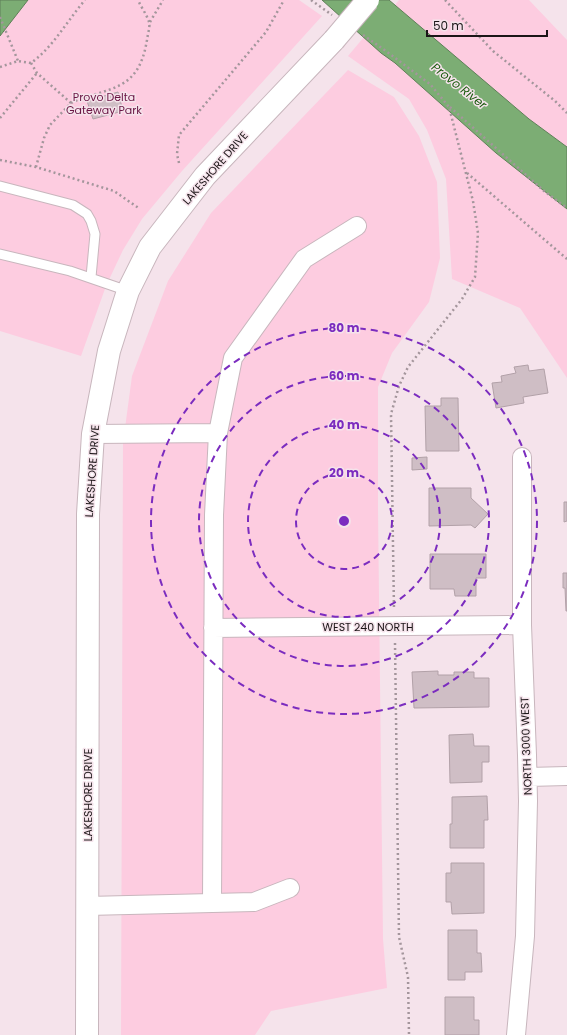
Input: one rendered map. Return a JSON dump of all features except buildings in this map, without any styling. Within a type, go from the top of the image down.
[{"type":"street","name":"LAKESHORE DRIVE","points":[[87,1035],[88,514],[93,434],[109,350],[128,291],[150,247],[205,176],[334,40],[368,0]]},
{"type":"street","points":[[212,903],[214,515],[218,433],[233,358],[304,259],[357,226]]},
{"type":"street","points":[[93,434],[218,433]]},
{"type":"street","name":"NORTH 3000 WEST","points":[[516,1035],[525,936],[528,776],[522,626],[522,457]]},
{"type":"street","name":"WEST 240 NORTH","points":[[213,628],[522,626]]},
{"type":"street","points":[[528,776],[567,776]]},
{"type":"street","points":[[88,906],[254,902],[290,888]]},
{"type":"lane","points":[[0,186],[73,205],[87,214],[92,221],[95,234],[91,277]]},
{"type":"lane","points":[[0,254],[91,277],[128,291]]},
{"type":"path","points":[[0,67],[18,61],[31,63],[42,55],[54,42],[85,0]]},
{"type":"path","points":[[138,0],[150,22]]},
{"type":"path","points":[[36,168],[44,138],[50,125],[71,103],[88,96],[101,93],[130,79],[141,62],[145,50],[150,22],[163,0]]},
{"type":"path","points":[[179,163],[177,154],[179,135],[266,32],[284,0]]},
{"type":"path","points":[[311,0],[314,4],[334,16]]},
{"type":"path","points":[[445,0],[493,51],[555,101],[567,113]]},
{"type":"path","points":[[0,17],[18,61]]},
{"type":"path","points":[[360,34],[386,51],[430,84],[449,107],[544,191],[567,208]]},
{"type":"path","points":[[31,63],[37,73],[71,103]]},
{"type":"path","points":[[0,118],[37,73]]},
{"type":"path","points":[[449,107],[473,201]]},
{"type":"path","points":[[0,160],[36,168],[114,191],[140,209]]},
{"type":"path","points":[[466,173],[567,259]]},
{"type":"green space","name":"Provo Delta Gateway Park","points":[[0,0],[299,0],[322,16],[182,171],[142,219],[123,250],[106,286],[81,356],[0,331]]},
{"type":"green space","points":[[399,0],[529,0],[567,40],[567,147],[529,119],[395,5]]},
{"type":"green space","points":[[364,37],[496,153],[567,209],[567,378],[520,308],[452,279],[446,179],[427,130],[409,99],[348,56]]},
{"type":"green space","points":[[348,70],[394,97],[419,136],[437,182],[440,258],[429,302],[392,353],[378,387],[383,939],[387,988],[271,1011],[255,1035],[121,1035],[123,443],[132,376],[168,281],[211,213]]},
{"type":"water","points":[[0,0],[28,0],[0,36]]},
{"type":"water","name":"Provo River","points":[[322,0],[389,0],[529,119],[567,147],[567,209],[496,153]]}]
